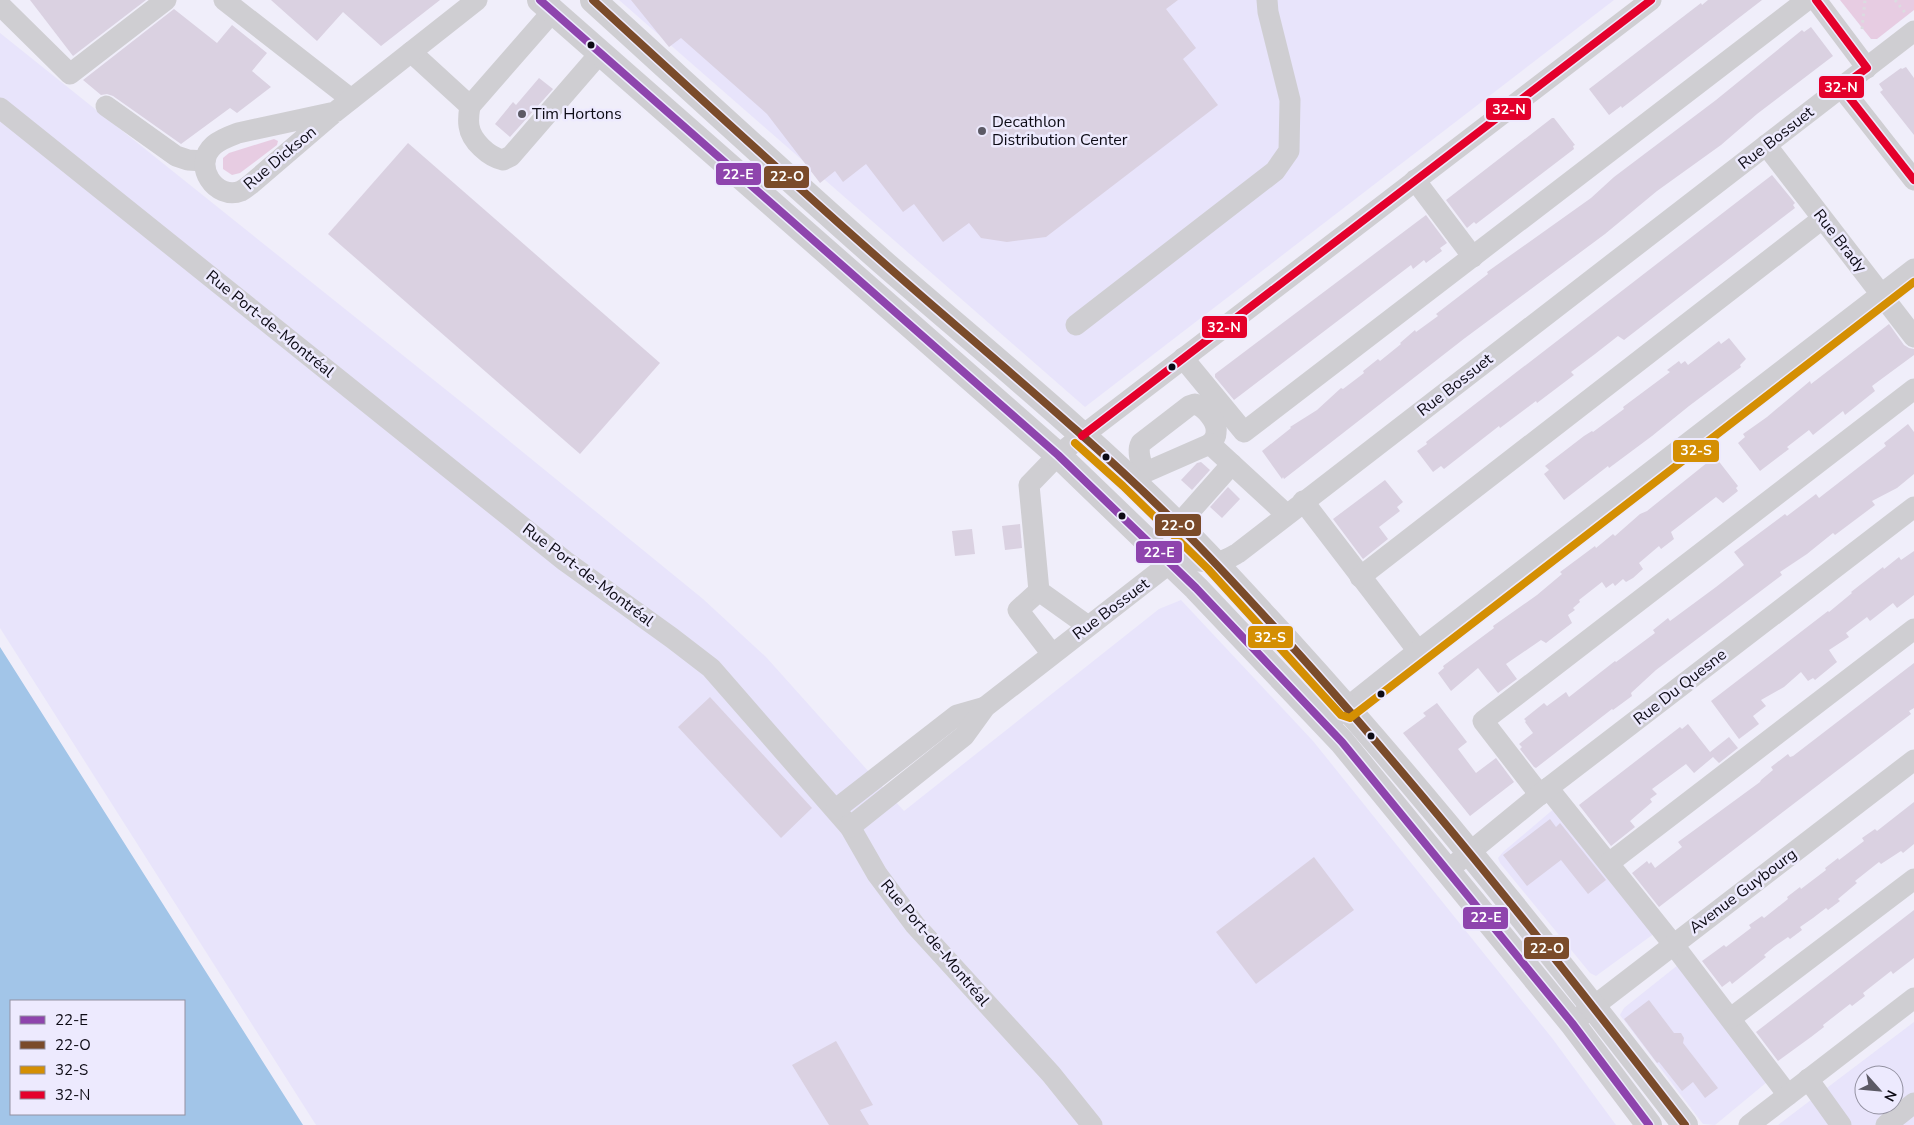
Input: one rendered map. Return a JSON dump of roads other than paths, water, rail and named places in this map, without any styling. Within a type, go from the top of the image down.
[{"type":"main road","points":[[593,0],[860,242],[1082,436],[1137,476],[1178,525],[1215,562],[1348,708],[1469,852],[1594,1006],[1685,1125]]},
{"type":"main road","points":[[546,6],[601,52],[1058,454],[1196,588],[1326,725],[1448,870],[1572,1023],[1649,1125]]},
{"type":"main road","points":[[841,263],[860,242]]},
{"type":"street","points":[[0,5],[70,74],[166,0]]},
{"type":"street","points":[[224,0],[343,105]]},
{"type":"street","name":"Rue Dickson","points":[[343,105],[224,138],[213,146],[206,157],[204,168],[209,180],[229,192],[240,191],[251,184],[343,105],[477,0]]},
{"type":"street","points":[[1076,325],[1275,172],[1289,150],[1290,100],[1268,12],[1267,0]]},
{"type":"street","points":[[1038,591],[1029,485],[1058,454],[1651,0]]},
{"type":"street","points":[[1182,358],[1244,432],[1806,0]]},
{"type":"street","points":[[1816,0],[1867,68]]},
{"type":"street","points":[[546,6],[470,106],[469,126],[474,139],[497,159],[507,159],[601,52]]},
{"type":"street","name":"Rue Bossuet","points":[[850,827],[964,736],[985,707],[1170,563],[1190,559],[1215,562],[1238,553],[1286,514],[1867,68],[1911,24]]},
{"type":"street","points":[[411,52],[470,106]]},
{"type":"street","points":[[1841,87],[1914,180]]},
{"type":"street","points":[[106,106],[176,156],[188,160],[205,161]]},
{"type":"street","name":"Rue Port-de-Montréal","points":[[0,108],[565,561],[711,668],[836,809],[850,827],[877,874],[915,925],[1051,1074],[1092,1125]]},
{"type":"street","name":"Rue Brady","points":[[1766,145],[1914,337]]},
{"type":"street","points":[[1415,180],[1473,257]]},
{"type":"street","points":[[1360,577],[1822,219]]},
{"type":"street","points":[[1326,725],[1418,651],[1914,268]]},
{"type":"street","points":[[1788,1095],[1731,1018],[1609,863],[1484,721],[1914,389]]},
{"type":"street","points":[[1195,404],[1205,409],[1216,426],[1216,433],[1210,444],[1137,476],[1141,443],[1189,406],[1195,404]]},
{"type":"street","points":[[1210,444],[1286,514]]},
{"type":"street","points":[[1178,525],[1232,464]]},
{"type":"street","points":[[1303,501],[1418,651]]},
{"type":"street","name":"Rue Du Quesne","points":[[1448,870],[1544,791],[1914,507]]},
{"type":"street","points":[[1038,591],[1088,626]]},
{"type":"street","points":[[1038,591],[1018,610],[1052,654]]},
{"type":"street","points":[[1609,863],[1914,629]]},
{"type":"street","name":"Rue Bossuet","points":[[836,809],[957,715],[985,707]]},
{"type":"street","name":"Avenue Guybourg","points":[[1572,1023],[1914,760]]},
{"type":"street","points":[[1731,1018],[1914,879]]},
{"type":"street","points":[[1749,1125],[1914,998]]},
{"type":"street","points":[[1808,1079],[1841,1125]]},
{"type":"street","points":[[1886,1125],[1914,1103]]},
{"type":"water","points":[[0,647],[303,1125],[0,1125]]},
{"type":"place","name":"Tim Hortons","points":[[522,114]]},
{"type":"place","name":"Decathlon Distribution Center","points":[[982,131]]}]
